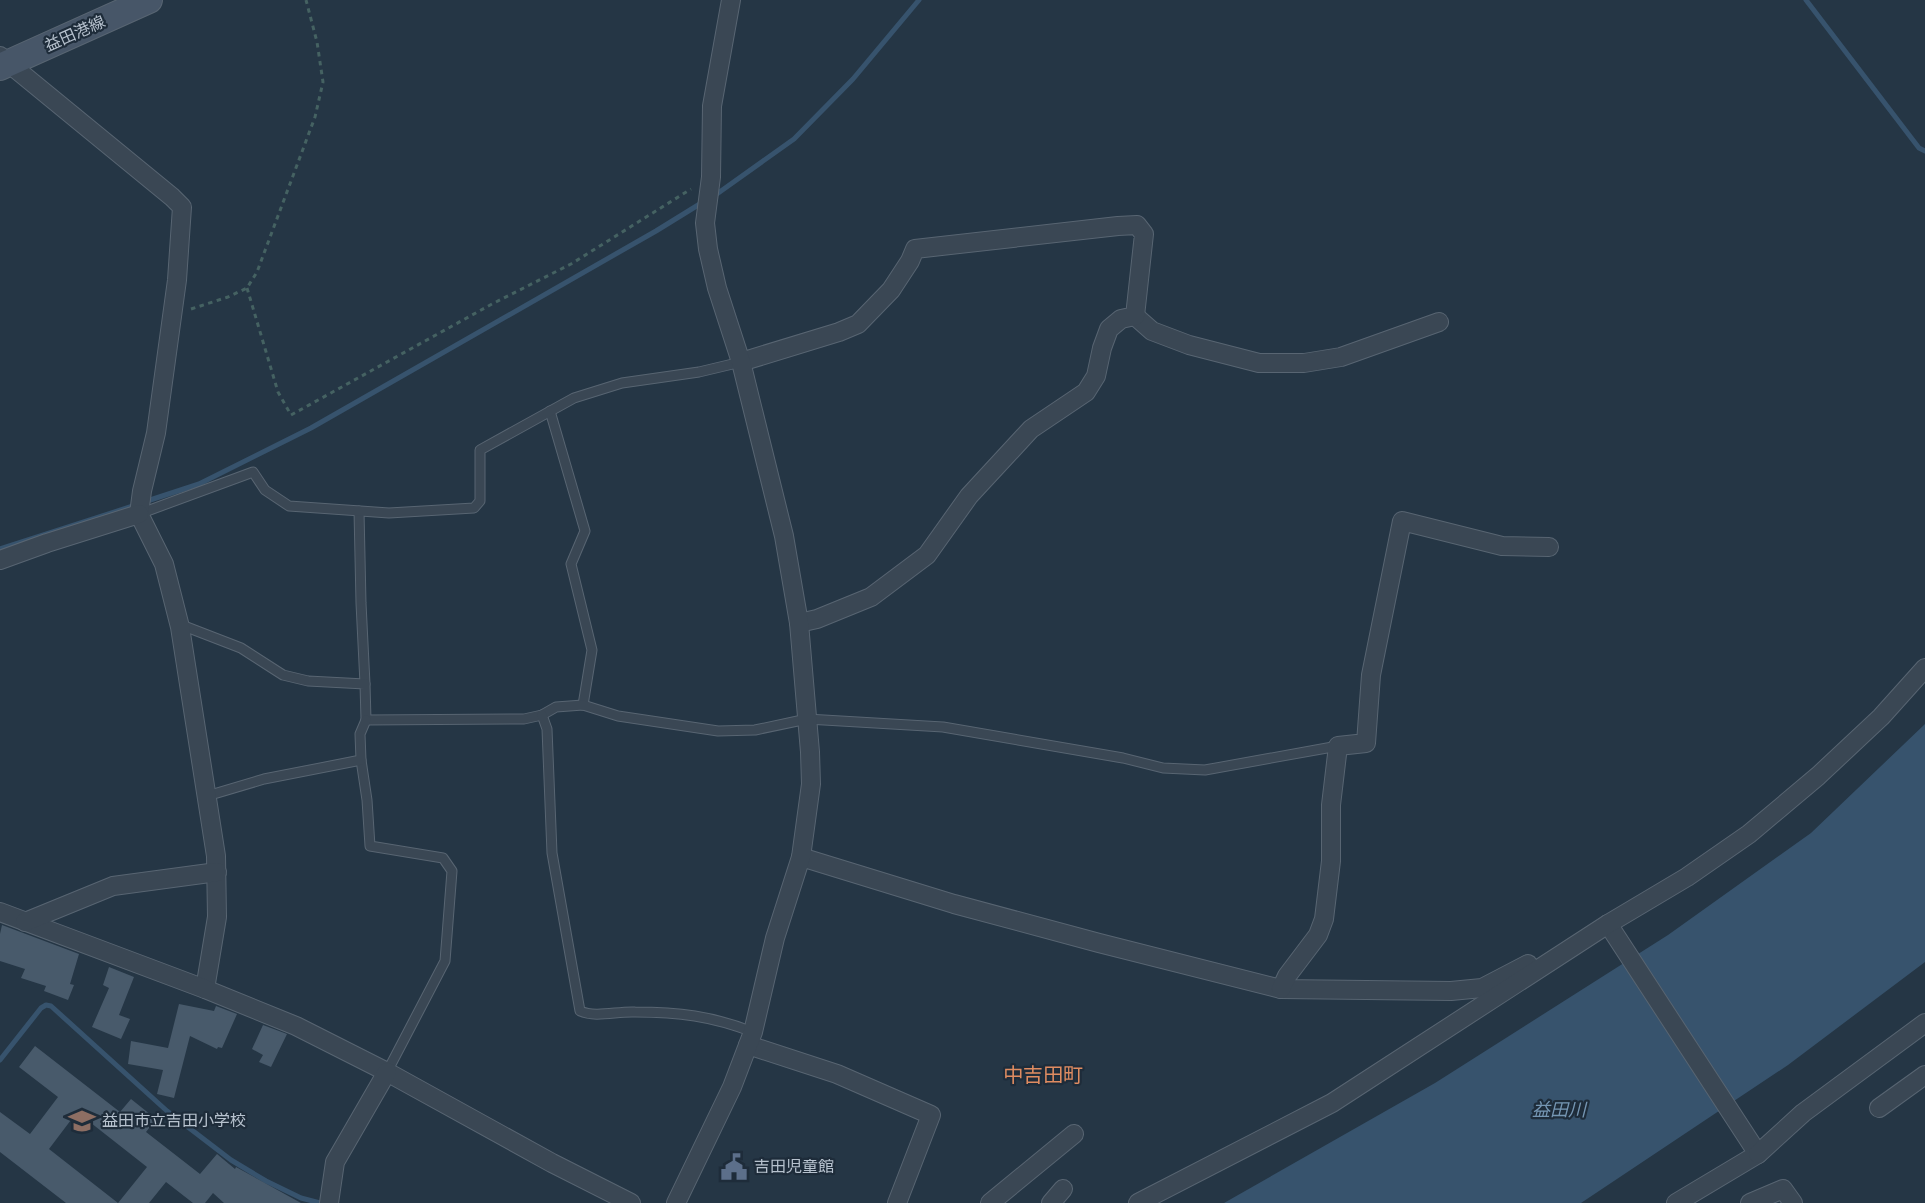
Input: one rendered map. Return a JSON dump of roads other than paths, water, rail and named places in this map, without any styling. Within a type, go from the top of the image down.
[{"type":"main road","name":"益田港線","points":[[2,62],[149,0]]},
{"type":"street","points":[[676,1203],[732,1087],[750,1038],[775,938],[801,857],[811,784],[799,623],[784,536],[741,362],[717,288],[705,223],[711,177],[712,106],[730,0]]},
{"type":"street","points":[[2,62],[45,92],[182,207],[177,280],[156,433],[139,514],[164,564],[180,627],[216,856],[217,917],[205,989]]},
{"type":"street","points":[[741,362],[858,324],[891,290],[915,249],[1137,225],[1144,234],[1135,316]]},
{"type":"street","points":[[1135,316],[1152,331],[1189,345],[1259,363],[1304,363],[1341,357],[1439,322]]},
{"type":"street","points":[[799,623],[871,597],[927,555],[969,496],[1031,429],[1086,392],[1096,376],[1109,329],[1121,319],[1135,316]]},
{"type":"street","points":[[0,560],[139,514]]},
{"type":"street","points":[[1281,989],[1287,976],[1318,934],[1324,919],[1331,861],[1331,804],[1338,746],[1366,743],[1371,675],[1402,522],[1502,546],[1549,547]]},
{"type":"street","points":[[1138,1203],[1332,1103],[1571,949],[1612,930],[1749,834],[1842,754],[1881,717],[1925,668]]},
{"type":"street","points":[[801,857],[954,904],[1281,989],[1451,991],[1482,988],[1554,950],[1571,949]]},
{"type":"street","points":[[25,922],[113,886],[217,872]]},
{"type":"street","points":[[0,912],[205,989],[296,1026],[387,1072],[552,1163],[632,1203]]},
{"type":"street","points":[[1612,930],[1758,1154]]},
{"type":"street","points":[[1676,1203],[1758,1154],[1803,1113],[1925,1023]]},
{"type":"street","points":[[750,1038],[931,1115],[897,1203]]},
{"type":"street","points":[[329,1203],[335,1162],[387,1072]]},
{"type":"street","points":[[1878,1108],[1925,1075]]},
{"type":"street","points":[[990,1203],[1074,1134]]},
{"type":"street","points":[[1051,1203],[1063,1189]]},
{"type":"street","points":[[1750,1203],[1783,1189],[1793,1203]]},
{"type":"lane","points":[[139,514],[253,472],[265,490],[289,506],[389,513],[474,508],[480,501],[480,450],[550,411],[574,398],[622,382],[699,372],[741,362]]},
{"type":"lane","points":[[550,411],[585,531],[572,564],[592,650],[583,705]]},
{"type":"lane","points":[[359,511],[366,720],[360,734],[370,846],[443,858],[452,871],[445,961],[387,1072]]},
{"type":"lane","points":[[180,627],[184,626],[241,648],[283,675],[308,681],[365,684]]},
{"type":"lane","points":[[366,720],[524,719],[542,715],[556,707],[583,705],[618,716],[718,731],[755,729],[807,719],[943,727],[1101,754],[1163,768],[1205,770],[1338,746]]},
{"type":"lane","points":[[542,715],[548,729],[552,853],[580,1011],[588,1014],[625,1011],[701,1016],[726,1021],[750,1038]]},
{"type":"lane","points":[[207,796],[264,779],[361,760]]},
{"type":"water","name":"益田川","points":[[1925,724],[1925,962],[1788,1065],[1581,1203],[1224,1203],[1435,1083],[1668,935],[1811,833]]},
{"type":"waterway","points":[[714,196],[794,139],[853,79],[919,0]]},
{"type":"waterway","points":[[1806,0],[1919,148],[1925,151]]},
{"type":"waterway","points":[[144,502],[199,484],[311,428],[703,202]]},
{"type":"waterway","points":[[0,549],[136,505]]},
{"type":"waterway","points":[[0,1060],[41,1008],[46,1005],[51,1006],[167,1111],[231,1160],[301,1198],[320,1203]]},
{"type":"place","name":"益田市立吉田小学校","points":[[82,1121]]},
{"type":"place","name":"吉田児童館","points":[[734,1167]]},
{"type":"district","name":"中吉田町","points":[[1043,1075]]}]
